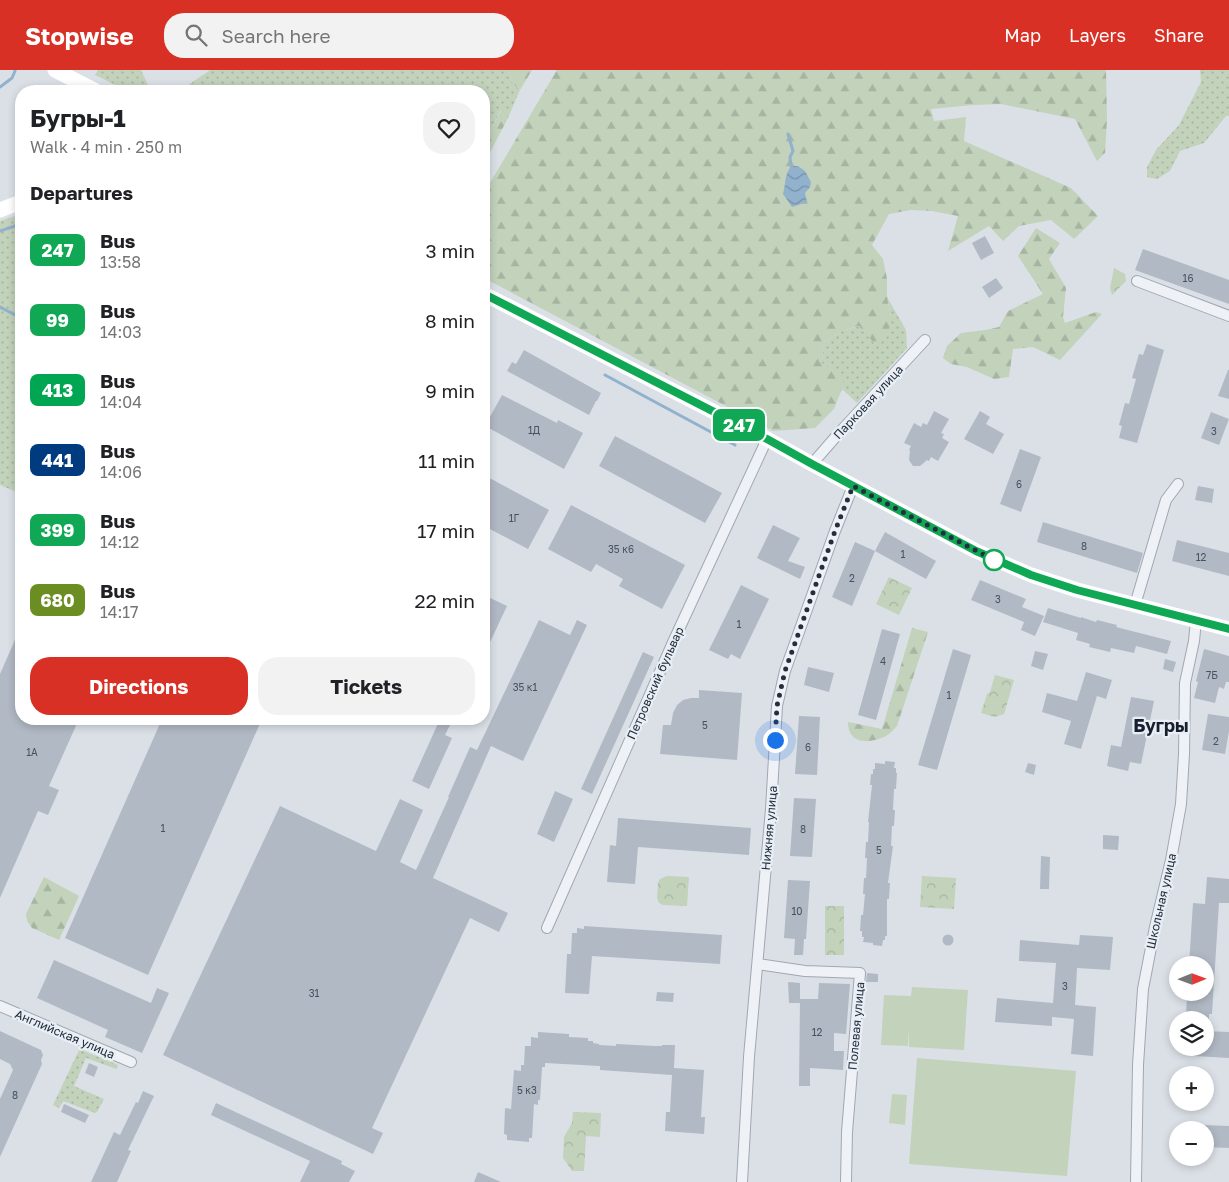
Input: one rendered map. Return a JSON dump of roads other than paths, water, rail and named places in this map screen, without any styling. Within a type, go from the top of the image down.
[{"type":"main road","points":[[54,70],[84,85]]},
{"type":"main road","points":[[0,210],[15,204]]},
{"type":"main road","points":[[490,297],[767,439],[976,551],[1031,575],[1077,590],[1229,630]]},
{"type":"street","points":[[1137,281],[1229,316]]},
{"type":"street","name":"Парковая улица","points":[[812,464],[925,340]]},
{"type":"street","name":"Петровский бульвар","points":[[547,928],[674,640],[767,439]]},
{"type":"street","points":[[1135,605],[1166,500],[1178,484]]},
{"type":"street","name":"Нижняя улица","points":[[742,1182],[749,1057],[771,809],[777,706],[785,671],[853,486]]},
{"type":"street","name":"Школьная улица","points":[[1136,1182],[1138,1065],[1143,989],[1181,804],[1185,683],[1194,641],[1196,620]]},
{"type":"street","name":"Полевая улица","points":[[758,964],[805,971],[860,973],[847,1132],[846,1182]]},
{"type":"street","name":"Английская улица","points":[[0,1006],[130,1062]]},
{"type":"water","points":[[791,166],[798,166],[805,171],[811,182],[810,187],[805,193],[807,202],[792,207],[783,194],[786,176]]},
{"type":"waterway","points":[[0,87],[12,78],[15,71]]},
{"type":"waterway","points":[[788,134],[793,151],[790,157],[791,166]]},
{"type":"waterway","points":[[0,231],[15,226]]},
{"type":"waterway","points":[[0,307],[15,315]]},
{"type":"waterway","points":[[605,375],[735,445]]},
{"type":"district","name":"Бугры","points":[[1161,725]]}]
